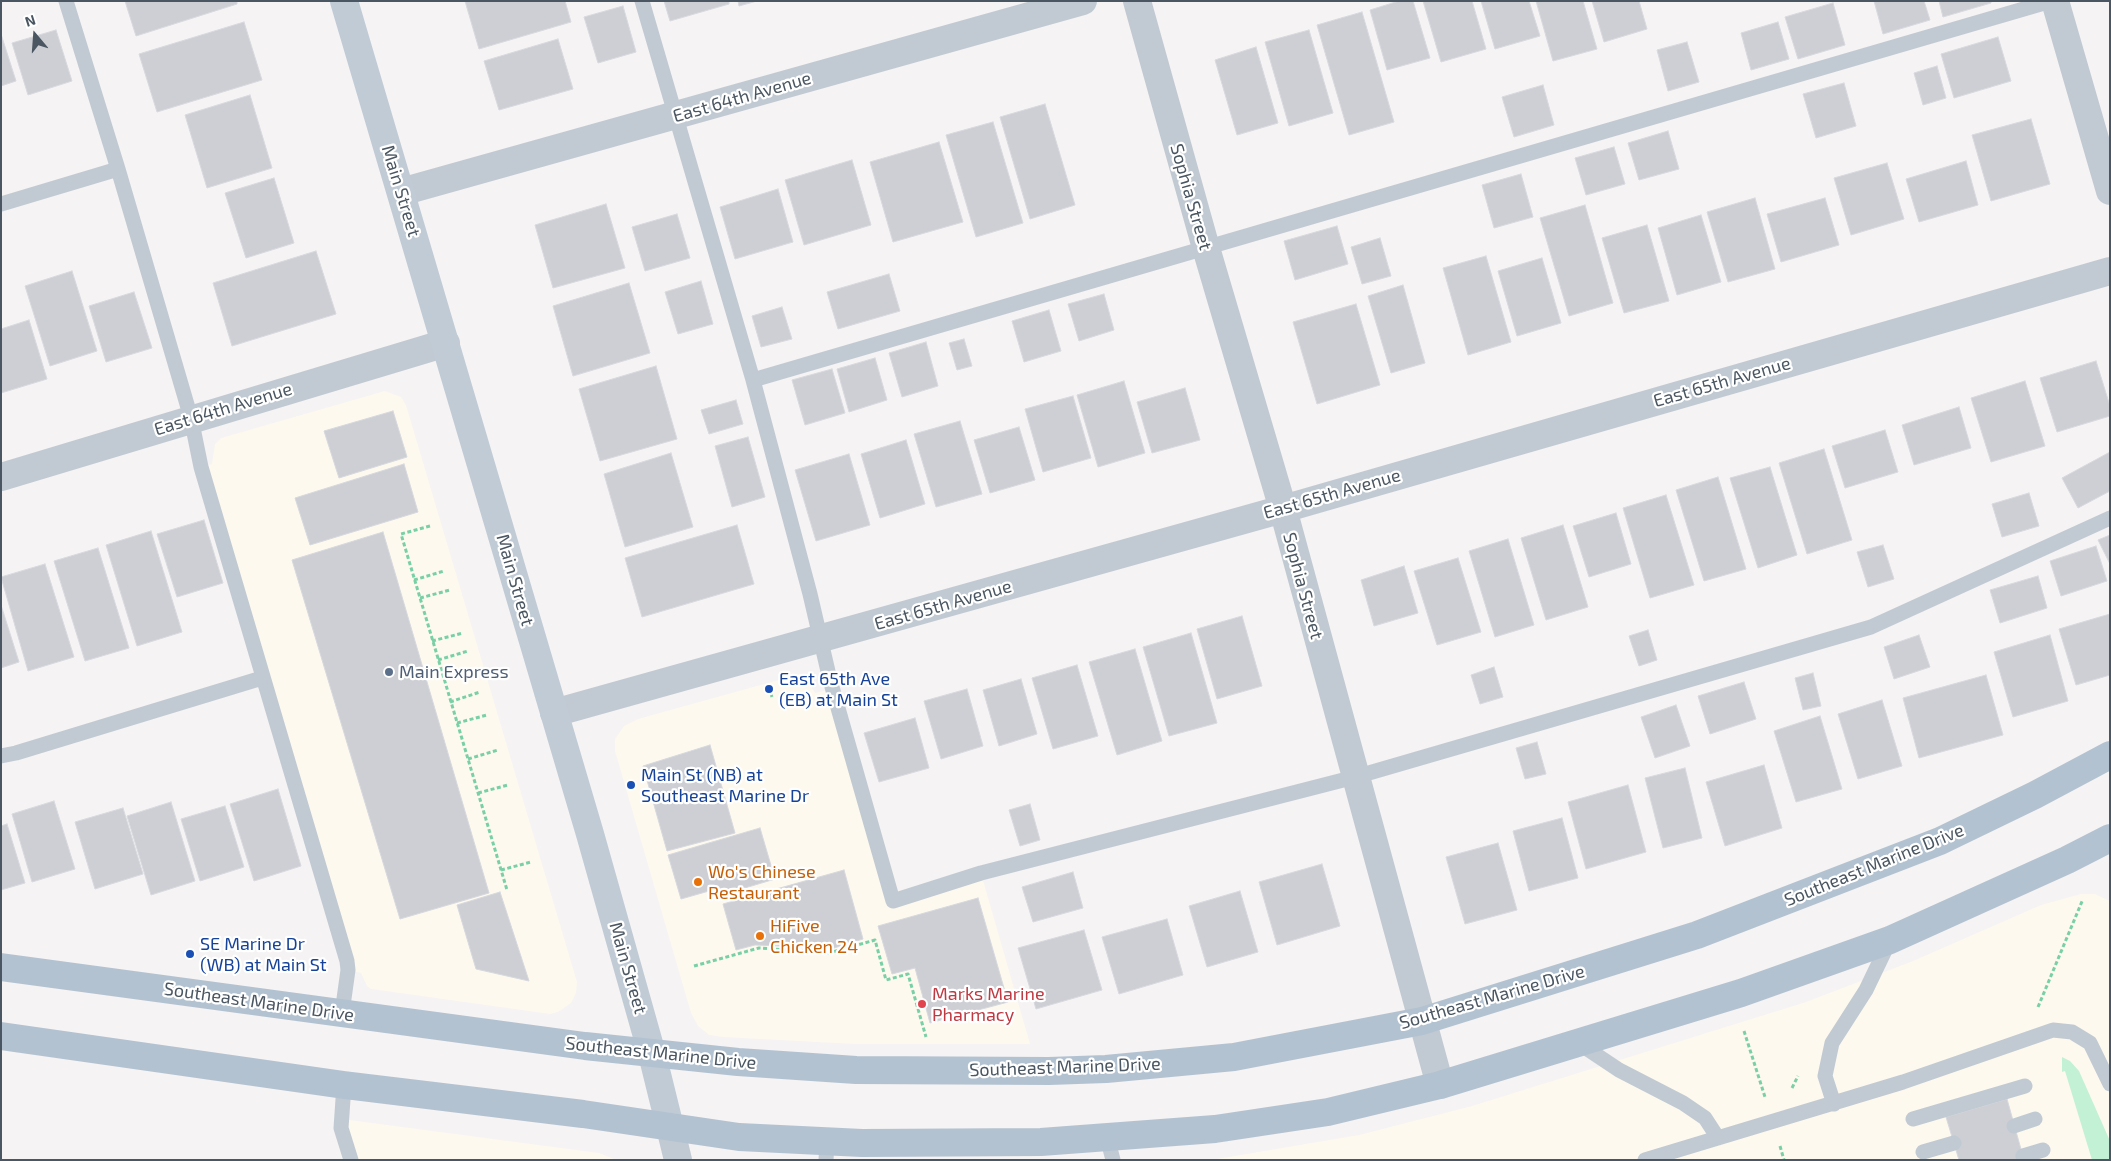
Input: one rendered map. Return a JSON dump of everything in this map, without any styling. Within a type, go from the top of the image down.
[{"type":"main road","name":"Main Street","points":[[344,1],[590,834],[652,1054],[670,1126]]},
{"type":"main road","name":"Southeast Marine Drive","points":[[1,967],[652,1054],[856,1070],[1050,1071],[1106,1069],[1234,1057],[1422,1022],[1697,935],[1940,840],[2108,760]]},
{"type":"main road","points":[[1,1036],[344,1085],[670,1126],[826,1150],[1041,1142],[1110,1148],[1215,1129],[1328,1112],[1440,1085],[1580,1044],[1741,993],[1890,940],[2110,838]]},
{"type":"street","name":"East 64th Avenue","points":[[401,192],[1083,1]]},
{"type":"street","name":"Sophia Street","points":[[1137,1],[1206,248],[1283,509],[1440,1085]]},
{"type":"street","points":[[2056,1],[2110,191]]},
{"type":"street","name":"East 65th Avenue","points":[[554,713],[1283,509],[2110,271]]},
{"type":"street","name":"East 64th Avenue","points":[[1,477],[191,418],[446,343]]},
{"type":"street","name":"Main Street","points":[[670,1126],[678,1160]]},
{"type":"lane","points":[[66,1],[118,169],[191,418],[200,467],[347,961],[348,970],[342,1013]]},
{"type":"lane","points":[[642,1],[753,380],[810,594],[819,640],[892,900],[981,873],[1355,777],[1872,627],[2110,518]]},
{"type":"lane","points":[[753,380],[2051,1]]},
{"type":"lane","points":[[1,204],[118,169]]},
{"type":"lane","points":[[1,756],[262,678]]},
{"type":"lane","points":[[1834,1104],[1825,1076],[1832,1043],[1866,990],[1890,940]]},
{"type":"lane","points":[[1645,1160],[1834,1104],[2053,1030],[2072,1032],[2090,1043],[2101,1062],[2110,1084]]},
{"type":"lane","points":[[1580,1044],[1618,1070],[1683,1103],[1704,1118],[1718,1138]]},
{"type":"lane","points":[[344,1085],[341,1128],[351,1160]]},
{"type":"lane","points":[[1913,1119],[2025,1086]]},
{"type":"lane","points":[[2014,1126],[2035,1119]]},
{"type":"lane","points":[[1923,1152],[1954,1143]]},
{"type":"lane","points":[[2023,1156],[2044,1150]]},
{"type":"path","points":[[430,526],[401,534],[507,890]]},
{"type":"path","points":[[414,580],[444,571]]},
{"type":"path","points":[[420,598],[450,590]]},
{"type":"path","points":[[432,641],[463,633]]},
{"type":"path","points":[[438,660],[468,651]]},
{"type":"path","points":[[769,689],[772,697]]},
{"type":"path","points":[[450,702],[480,692]]},
{"type":"path","points":[[457,723],[487,715]]},
{"type":"path","points":[[468,759],[498,750]]},
{"type":"path","points":[[478,793],[508,785]]},
{"type":"path","points":[[501,870],[531,862]]},
{"type":"path","points":[[2044,1034],[2037,1010],[2083,899]]},
{"type":"path","points":[[694,966],[759,948],[829,953],[875,940],[886,980],[908,974],[926,1037]]},
{"type":"path","points":[[1744,1031],[1766,1100]]},
{"type":"path","points":[[1779,1143],[1784,1160]]},
{"type":"shaded area","points":[[385,391],[401,397],[406,405],[577,982],[576,993],[571,1003],[558,1012],[550,1014],[371,989],[367,986],[361,973],[348,970],[201,467],[212,464],[215,444],[221,438]]},
{"type":"shaded area","points":[[800,674],[805,676],[815,693],[832,689],[892,900],[981,873],[1030,1044],[854,1044],[722,1037],[709,1035],[698,1026],[691,1013],[615,751],[615,739],[624,726],[638,719]]},
{"type":"shaded area","points":[[2081,894],[2095,894],[2110,901],[2110,1160],[1211,1160],[1359,1135],[1472,1106],[1806,1002],[1913,961],[2041,905]]},
{"type":"shaded area","points":[[342,1119],[599,1153],[617,1160],[351,1160]]},
{"type":"green space","points":[[2062,1057],[2070,1061],[2079,1071],[2110,1141],[2110,1160],[2092,1160],[2065,1071],[2062,1072]]},
{"type":"building","points":[[125,1],[237,1],[237,4],[136,36]]},
{"type":"building","points":[[465,1],[565,1],[571,22],[479,49]]},
{"type":"building","points":[[664,1],[729,1],[729,4],[670,21]]},
{"type":"building","points":[[738,1],[757,1],[739,6]]},
{"type":"building","points":[[1399,1],[1413,1],[1430,58],[1387,70],[1370,10]]},
{"type":"building","points":[[1423,1],[1472,1],[1486,49],[1441,62]]},
{"type":"building","points":[[1481,1],[1529,1],[1540,36],[1495,49]]},
{"type":"building","points":[[1536,1],[1583,1],[1597,49],[1553,61]]},
{"type":"building","points":[[1592,1],[1639,1],[1647,29],[1604,42]]},
{"type":"building","points":[[1874,1],[1924,1],[1930,20],[1883,34]]},
{"type":"building","points":[[1939,1],[1991,1],[1991,3],[1943,17]]},
{"type":"building","points":[[1833,3],[1845,45],[1798,59],[1785,17]]},
{"type":"building","points":[[623,6],[636,52],[598,63],[584,17]]},
{"type":"building","points":[[1362,12],[1394,122],[1349,135],[1317,25]]},
{"type":"building","points":[[244,22],[262,80],[157,112],[139,54]]},
{"type":"building","points":[[1778,22],[1789,59],[1751,70],[1741,33]]},
{"type":"building","points":[[56,30],[72,81],[28,95],[12,43]]},
{"type":"building","points":[[1309,30],[1333,113],[1289,126],[1265,42]]},
{"type":"building","points":[[1,34],[16,81],[1,86]]},
{"type":"building","points":[[1998,37],[2011,81],[1954,98],[1941,54]]},
{"type":"building","points":[[558,39],[573,89],[499,110],[484,61]]},
{"type":"building","points":[[1687,42],[1699,82],[1668,91],[1657,50]]},
{"type":"building","points":[[1256,47],[1278,123],[1237,135],[1215,60]]},
{"type":"building","points":[[1937,66],[1946,98],[1923,105],[1914,73]]},
{"type":"building","points":[[1844,83],[1856,126],[1816,138],[1803,94]]},
{"type":"building","points":[[1543,85],[1554,125],[1514,137],[1502,97]]},
{"type":"building","points":[[250,95],[272,168],[207,188],[185,115]]},
{"type":"building","points":[[1045,104],[1075,205],[1030,219],[1000,117]]},
{"type":"building","points":[[2031,119],[2050,184],[1991,201],[1972,135]]},
{"type":"building","points":[[993,122],[1023,223],[976,237],[946,135]]},
{"type":"building","points":[[1668,131],[1679,169],[1639,180],[1628,143]]},
{"type":"building","points":[[939,142],[963,222],[893,242],[870,162]]},
{"type":"building","points":[[1614,147],[1625,184],[1586,195],[1575,158]]},
{"type":"building","points":[[852,160],[871,225],[804,245],[785,180]]},
{"type":"building","points":[[1966,161],[1978,205],[1919,222],[1906,179]]},
{"type":"building","points":[[1887,163],[1904,219],[1851,235],[1834,178]]},
{"type":"building","points":[[1521,174],[1533,217],[1494,228],[1482,185]]},
{"type":"building","points":[[274,178],[294,243],[246,258],[225,193]]},
{"type":"building","points":[[778,189],[793,242],[735,259],[720,207]]},
{"type":"building","points":[[1755,198],[1775,269],[1728,282],[1707,212]]},
{"type":"building","points":[[1825,198],[1839,245],[1781,262],[1767,214]]},
{"type":"building","points":[[606,204],[625,268],[553,288],[535,225]]},
{"type":"building","points":[[1585,205],[1613,303],[1569,316],[1540,218]]},
{"type":"building","points":[[677,214],[690,258],[645,271],[632,227]]},
{"type":"building","points":[[1701,215],[1721,282],[1677,295],[1658,228]]},
{"type":"building","points":[[1647,225],[1669,301],[1624,313],[1602,238]]},
{"type":"building","points":[[1337,226],[1348,264],[1295,280],[1284,241]]},
{"type":"building","points":[[1380,238],[1391,276],[1362,284],[1351,247]]},
{"type":"building","points":[[316,251],[336,314],[232,346],[213,283]]},
{"type":"building","points":[[1486,256],[1511,342],[1468,355],[1443,268]]},
{"type":"building","points":[[1542,258],[1561,323],[1517,336],[1498,271]]},
{"type":"building","points":[[72,271],[97,351],[50,366],[25,286]]},
{"type":"building","points":[[889,274],[900,311],[838,329],[827,292]]},
{"type":"building","points":[[701,281],[713,324],[678,334],[665,292]]},
{"type":"building","points":[[629,283],[650,353],[573,376],[553,306]]},
{"type":"building","points":[[1403,285],[1425,363],[1391,373],[1368,296]]},
{"type":"building","points":[[134,292],[152,348],[106,362],[89,306]]},
{"type":"building","points":[[1104,294],[1114,330],[1079,341],[1068,304]]},
{"type":"building","points":[[1356,304],[1380,385],[1317,404],[1293,322]]},
{"type":"building","points":[[782,307],[792,339],[761,347],[752,316]]},
{"type":"building","points":[[1049,310],[1061,351],[1024,362],[1012,321]]},
{"type":"building","points":[[29,320],[47,379],[1,393],[1,329]]},
{"type":"building","points":[[964,339],[972,366],[957,370],[949,343]]},
{"type":"building","points":[[926,342],[938,386],[902,397],[889,353]]},
{"type":"building","points":[[875,358],[887,400],[849,412],[837,369]]},
{"type":"building","points":[[2096,361],[2110,406],[2110,416],[2057,432],[2040,378]]},
{"type":"building","points":[[656,366],[677,439],[600,461],[579,389]]},
{"type":"building","points":[[832,369],[845,413],[805,425],[792,380]]},
{"type":"building","points":[[1124,381],[1145,453],[1098,467],[1077,395]]},
{"type":"building","points":[[2025,381],[2045,446],[1991,462],[1971,398]]},
{"type":"building","points":[[1185,388],[1200,440],[1152,453],[1137,402]]},
{"type":"building","points":[[1073,396],[1091,458],[1043,472],[1025,409]]},
{"type":"building","points":[[736,400],[743,424],[709,434],[701,410]]},
{"type":"building","points":[[1959,407],[1971,448],[1914,465],[1902,425]]},
{"type":"building","points":[[393,411],[407,457],[339,478],[324,431]]},
{"type":"building","points":[[960,421],[982,494],[936,507],[914,434]]},
{"type":"building","points":[[1019,427],[1035,480],[990,493],[974,440]]},
{"type":"building","points":[[1885,430],[1898,472],[1845,488],[1832,446]]},
{"type":"building","points":[[748,437],[765,497],[732,507],[715,446]]},
{"type":"building","points":[[906,440],[925,504],[880,518],[861,454]]},
{"type":"building","points":[[1824,449],[1852,540],[1807,554],[1779,463]]},
{"type":"building","points":[[2110,452],[2110,491],[2078,508],[2062,478]]},
{"type":"building","points":[[671,453],[693,527],[625,547],[604,474]]},
{"type":"building","points":[[849,454],[870,525],[816,541],[795,470]]},
{"type":"building","points":[[404,464],[418,512],[310,545],[295,498]]},
{"type":"building","points":[[1770,467],[1797,555],[1758,568],[1730,478]]},
{"type":"building","points":[[1718,477],[1746,569],[1704,581],[1676,490]]},
{"type":"building","points":[[2029,493],[2039,526],[2002,537],[1992,504]]},
{"type":"building","points":[[1666,495],[1694,585],[1650,598],[1623,508]]},
{"type":"building","points":[[1616,513],[1631,564],[1589,577],[1573,526]]},
{"type":"building","points":[[204,520],[223,583],[177,597],[157,534]]},
{"type":"building","points":[[737,525],[754,584],[642,617],[625,558]]},
{"type":"building","points":[[1563,525],[1588,607],[1546,620],[1521,538]]},
{"type":"building","points":[[151,531],[182,632],[137,646],[106,545]]},
{"type":"building","points":[[383,532],[489,893],[400,919],[292,560]]},
{"type":"building","points":[[2110,535],[2110,564],[2098,540]]},
{"type":"building","points":[[1508,539],[1534,625],[1495,637],[1469,551]]},
{"type":"building","points":[[1883,545],[1894,579],[1868,587],[1857,552]]},
{"type":"building","points":[[2096,546],[2107,581],[2061,596],[2050,561]]},
{"type":"building","points":[[98,548],[129,648],[85,661],[54,561]]},
{"type":"building","points":[[1458,558],[1481,632],[1437,645],[1414,571]]},
{"type":"building","points":[[45,564],[74,657],[28,671],[1,577]]},
{"type":"building","points":[[1404,566],[1418,613],[1374,626],[1361,580]]},
{"type":"building","points":[[2038,576],[2047,608],[2000,623],[1990,590]]},
{"type":"building","points":[[1,605],[19,662],[1,668]]},
{"type":"building","points":[[2110,614],[2110,675],[2076,685],[2059,629]]},
{"type":"building","points":[[1242,616],[1262,686],[1217,699],[1197,629]]},
{"type":"building","points":[[1648,630],[1657,660],[1639,666],[1629,636]]},
{"type":"building","points":[[1191,633],[1217,723],[1169,736],[1143,647]]},
{"type":"building","points":[[1919,635],[1930,667],[1894,679],[1884,647]]},
{"type":"building","points":[[2050,635],[2068,701],[2013,717],[1994,652]]},
{"type":"building","points":[[1135,649],[1162,741],[1117,755],[1089,662]]},
{"type":"building","points":[[1077,665],[1098,736],[1053,749],[1032,678]]},
{"type":"building","points":[[1494,667],[1503,697],[1480,704],[1471,675]]},
{"type":"building","points":[[1813,673],[1821,706],[1803,710],[1795,678]]},
{"type":"building","points":[[1986,675],[2003,735],[1919,758],[1903,698]]},
{"type":"building","points":[[1021,679],[1037,734],[999,746],[983,690]]},
{"type":"building","points":[[1744,682],[1756,719],[1710,734],[1698,696]]},
{"type":"building","points":[[967,689],[983,746],[941,759],[924,701]]},
{"type":"building","points":[[1882,700],[1902,766],[1858,779],[1838,714]]},
{"type":"building","points":[[1676,705],[1690,746],[1655,758],[1641,717]]},
{"type":"building","points":[[1820,716],[1842,789],[1796,802],[1774,731]]},
{"type":"building","points":[[915,718],[929,768],[879,782],[864,733]]},
{"type":"building","points":[[1537,742],[1546,774],[1525,779],[1516,748]]},
{"type":"building","points":[[710,745],[735,833],[667,851],[643,766]]},
{"type":"building","points":[[1764,765],[1782,828],[1725,846],[1706,782]]},
{"type":"building","points":[[1685,768],[1702,838],[1663,848],[1645,778]]},
{"type":"building","points":[[1628,785],[1646,852],[1586,869],[1568,802]]},
{"type":"building","points":[[278,789],[301,866],[254,881],[230,804]]},
{"type":"building","points":[[54,801],[75,869],[32,882],[12,814]]},
{"type":"building","points":[[171,802],[195,881],[151,895],[127,816]]},
{"type":"building","points":[[1030,804],[1040,840],[1020,846],[1009,810]]},
{"type":"building","points":[[225,806],[244,867],[200,881],[181,819]]},
{"type":"building","points":[[123,808],[143,874],[95,889],[75,822]]},
{"type":"building","points":[[1562,818],[1578,878],[1529,891],[1513,831]]},
{"type":"building","points":[[7,824],[25,883],[1,890],[1,826]]},
{"type":"building","points":[[760,828],[775,879],[718,896],[716,889],[681,899],[668,855]]},
{"type":"building","points":[[1498,843],[1517,910],[1465,924],[1446,857]]},
{"type":"building","points":[[1322,864],[1340,926],[1277,945],[1259,882]]},
{"type":"building","points":[[844,870],[863,939],[834,948],[755,945],[736,950],[723,904]]},
{"type":"building","points":[[1073,872],[1083,908],[1033,922],[1022,887]]},
{"type":"building","points":[[1240,891],[1258,952],[1207,967],[1189,906]]},
{"type":"building","points":[[500,892],[529,981],[476,969],[457,905]]},
{"type":"building","points":[[978,898],[1008,1002],[930,1023],[915,968],[892,974],[878,926]]},
{"type":"building","points":[[1167,919],[1183,975],[1119,994],[1102,937]]},
{"type":"building","points":[[1084,930],[1102,990],[1036,1009],[1018,948]]},
{"type":"building","points":[[2007,1099],[2024,1160],[1959,1160],[1946,1117]]},
{"type":"place","name":"Main Express","points":[[389,672]]},
{"type":"place","name":"East 65th Ave (EB) at Main St","points":[[769,689]]},
{"type":"place","name":"Main St (NB) at Southeast Marine Dr","points":[[631,785]]},
{"type":"place","name":"Wo's Chinese Restaurant","points":[[698,882]]},
{"type":"place","name":"HiFive Chicken 24","points":[[760,936]]},
{"type":"place","name":"SE Marine Dr (WB) at Main St","points":[[190,954]]},
{"type":"place","name":"Marks Marine Pharmacy","points":[[922,1004]]}]
